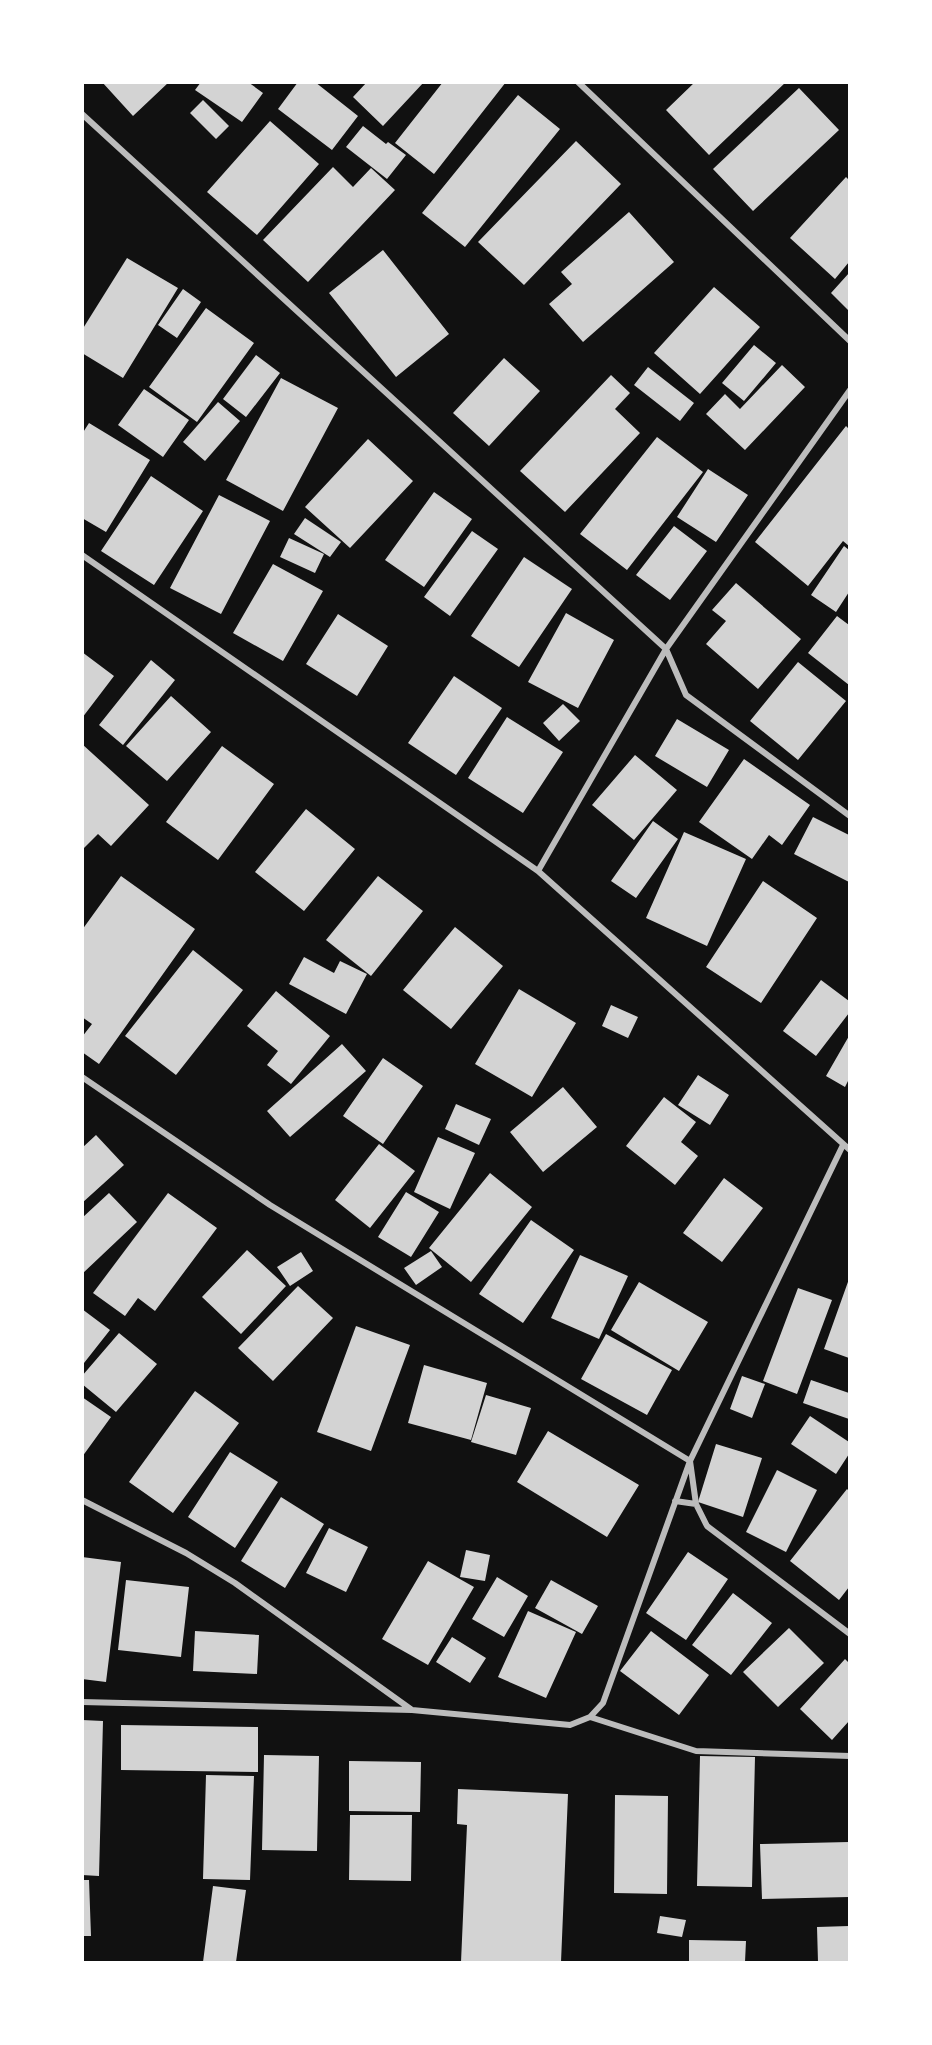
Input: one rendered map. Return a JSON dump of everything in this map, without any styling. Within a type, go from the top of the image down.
[{"type":"street","points":[[578,82],[849,341]]},
{"type":"street","points":[[82,114],[666,649],[686,695],[849,816]]},
{"type":"street","points":[[538,871],[666,649],[849,390]]},
{"type":"street","points":[[82,555],[538,871],[849,1150]]},
{"type":"street","points":[[82,1077],[270,1205],[690,1461]]},
{"type":"street","points":[[82,1702],[412,1710],[570,1725],[590,1717],[603,1703],[690,1461],[843,1145]]},
{"type":"street","points":[[690,1461],[696,1504],[707,1526],[849,1634]]},
{"type":"street","points":[[82,1500],[186,1553],[235,1583],[412,1710]]},
{"type":"street","points":[[675,1501],[696,1504]]},
{"type":"street","points":[[590,1717],[696,1751],[849,1755]]},
{"type":"building","points":[[102,82],[169,82],[133,116]]},
{"type":"building","points":[[201,82],[248,82],[263,93],[242,122],[195,90]]},
{"type":"building","points":[[298,82],[315,82],[358,116],[332,150],[278,109]]},
{"type":"building","points":[[367,82],[424,82],[383,126],[353,97]]},
{"type":"building","points":[[443,82],[506,82],[434,174],[395,143]]},
{"type":"building","points":[[695,82],[786,82],[709,155],[666,110]]},
{"type":"building","points":[[799,88],[839,130],[753,211],[713,169]]},
{"type":"building","points":[[518,95],[560,129],[465,247],[422,213]]},
{"type":"building","points":[[203,100],[229,126],[216,139],[190,113]]},
{"type":"building","points":[[270,121],[319,164],[257,235],[207,192]]},
{"type":"building","points":[[363,126],[386,144],[388,142],[406,155],[387,179],[346,147]]},
{"type":"building","points":[[576,141],[621,184],[524,285],[478,242]]},
{"type":"building","points":[[333,167],[353,187],[371,168],[395,190],[308,282],[263,240]]},
{"type":"building","points":[[846,177],[849,180],[849,262],[835,279],[790,238]]},
{"type":"building","points":[[629,212],[674,262],[583,342],[549,304],[572,284],[561,272]]},
{"type":"building","points":[[383,250],[449,334],[396,377],[329,293]]},
{"type":"building","points":[[127,258],[178,288],[123,378],[82,353],[82,330]]},
{"type":"building","points":[[849,273],[849,311],[831,293]]},
{"type":"building","points":[[714,287],[760,327],[700,394],[654,353]]},
{"type":"building","points":[[183,289],[201,302],[177,338],[158,325]]},
{"type":"building","points":[[206,308],[254,343],[197,422],[149,387]]},
{"type":"building","points":[[754,345],[776,363],[744,401],[722,383]]},
{"type":"building","points":[[256,355],[280,373],[246,417],[223,399]]},
{"type":"building","points":[[504,358],[540,391],[489,446],[453,413]]},
{"type":"building","points":[[782,365],[805,387],[745,450],[706,414],[725,394],[740,409]]},
{"type":"building","points":[[648,367],[694,403],[680,421],[634,385]]},
{"type":"building","points":[[611,375],[630,393],[615,409],[640,433],[565,512],[520,471]]},
{"type":"building","points":[[281,378],[338,408],[283,511],[226,480]]},
{"type":"building","points":[[144,389],[189,420],[163,457],[118,425]]},
{"type":"building","points":[[218,402],[240,421],[205,461],[183,442]]},
{"type":"building","points":[[89,423],[150,460],[106,532],[82,518],[82,434]]},
{"type":"building","points":[[846,426],[849,429],[849,546],[843,541],[808,586],[755,542]]},
{"type":"building","points":[[657,437],[703,472],[627,570],[580,534]]},
{"type":"building","points":[[368,439],[413,481],[350,548],[305,507]]},
{"type":"building","points":[[708,469],[748,495],[716,542],[677,517]]},
{"type":"building","points":[[151,476],[203,511],[154,585],[101,551]]},
{"type":"building","points":[[434,492],[472,519],[424,587],[385,560]]},
{"type":"building","points":[[219,495],[270,521],[221,614],[170,588]]},
{"type":"building","points":[[305,518],[341,542],[330,557],[294,534]]},
{"type":"building","points":[[674,526],[707,551],[670,600],[636,575]]},
{"type":"building","points":[[472,531],[498,549],[450,616],[424,597]]},
{"type":"building","points":[[289,538],[324,554],[315,573],[280,557]]},
{"type":"building","points":[[844,546],[849,550],[849,592],[836,612],[811,595]]},
{"type":"building","points":[[524,557],[572,589],[519,667],[471,636]]},
{"type":"building","points":[[273,564],[323,591],[283,661],[233,633]]},
{"type":"building","points":[[736,583],[801,639],[758,689],[706,644],[726,621],[712,610]]},
{"type":"building","points":[[566,613],[614,640],[578,708],[528,682]]},
{"type":"building","points":[[338,614],[388,646],[357,696],[306,664]]},
{"type":"building","points":[[837,616],[849,625],[849,685],[808,653]]},
{"type":"building","points":[[82,652],[114,676],[82,718]]},
{"type":"building","points":[[151,660],[175,680],[123,745],[99,725]]},
{"type":"building","points":[[798,662],[846,701],[798,760],[750,721]]},
{"type":"building","points":[[454,676],[502,708],[456,775],[408,743]]},
{"type":"building","points":[[171,696],[211,732],[167,781],[126,746]]},
{"type":"building","points":[[563,704],[580,721],[559,741],[543,723]]},
{"type":"building","points":[[507,717],[563,752],[523,813],[468,778]]},
{"type":"building","points":[[677,719],[729,750],[707,787],[655,756]]},
{"type":"building","points":[[82,744],[149,805],[111,846],[98,834],[82,850]]},
{"type":"building","points":[[222,746],[274,784],[218,860],[166,822]]},
{"type":"building","points":[[635,755],[677,790],[634,840],[592,805]]},
{"type":"building","points":[[744,759],[810,805],[782,845],[769,835],[752,859],[699,822]]},
{"type":"building","points":[[306,809],[355,849],[304,911],[255,872]]},
{"type":"building","points":[[813,817],[849,835],[849,882],[794,854]]},
{"type":"building","points":[[653,821],[678,839],[636,898],[611,881]]},
{"type":"building","points":[[684,832],[746,859],[707,946],[646,918]]},
{"type":"building","points":[[121,876],[195,929],[99,1064],[82,1052],[82,1037],[92,1024],[82,1017],[82,930]]},
{"type":"building","points":[[378,876],[423,911],[371,976],[326,940]]},
{"type":"building","points":[[763,881],[817,918],[761,1003],[706,967]]},
{"type":"building","points":[[455,927],[503,966],[451,1029],[403,990]]},
{"type":"building","points":[[193,950],[243,990],[176,1075],[125,1036]]},
{"type":"building","points":[[304,957],[334,973],[340,961],[367,974],[346,1014],[289,984]]},
{"type":"building","points":[[821,980],[849,1001],[849,1013],[816,1056],[783,1031]]},
{"type":"building","points":[[519,989],[576,1023],[532,1097],[475,1064]]},
{"type":"building","points":[[276,991],[330,1036],[291,1084],[267,1065],[278,1051],[247,1026]]},
{"type":"building","points":[[611,1005],[638,1017],[628,1038],[602,1026]]},
{"type":"building","points":[[849,1036],[849,1079],[845,1087],[826,1076]]},
{"type":"building","points":[[342,1044],[366,1071],[290,1137],[267,1111]]},
{"type":"building","points":[[383,1058],[423,1086],[383,1144],[343,1116]]},
{"type":"building","points":[[698,1075],[729,1095],[710,1125],[678,1105]]},
{"type":"building","points":[[563,1087],[597,1127],[543,1172],[510,1132]]},
{"type":"building","points":[[664,1097],[696,1122],[681,1142],[698,1156],[675,1185],[626,1146]]},
{"type":"building","points":[[456,1104],[491,1119],[479,1145],[445,1129]]},
{"type":"building","points":[[96,1135],[124,1165],[82,1203],[82,1148]]},
{"type":"building","points":[[438,1137],[475,1153],[450,1209],[414,1192]]},
{"type":"building","points":[[379,1144],[415,1171],[370,1228],[335,1200]]},
{"type":"building","points":[[490,1173],[532,1207],[471,1282],[429,1248]]},
{"type":"building","points":[[724,1178],[763,1208],[722,1262],[683,1233]]},
{"type":"building","points":[[406,1192],[439,1212],[411,1257],[378,1237]]},
{"type":"building","points":[[109,1193],[137,1222],[82,1274],[82,1218]]},
{"type":"building","points":[[168,1193],[217,1228],[155,1311],[138,1298],[125,1316],[93,1293]]},
{"type":"building","points":[[531,1220],[574,1250],[523,1323],[479,1294]]},
{"type":"building","points":[[247,1250],[286,1286],[241,1334],[202,1297]]},
{"type":"building","points":[[431,1251],[442,1267],[416,1285],[404,1268]]},
{"type":"building","points":[[301,1252],[313,1271],[290,1286],[277,1267]]},
{"type":"building","points":[[580,1255],[628,1276],[599,1339],[551,1318]]},
{"type":"building","points":[[849,1279],[849,1358],[824,1349]]},
{"type":"building","points":[[639,1282],[708,1322],[679,1371],[611,1330]]},
{"type":"building","points":[[298,1286],[333,1318],[273,1381],[238,1348]]},
{"type":"building","points":[[798,1288],[832,1300],[797,1394],[763,1381]]},
{"type":"building","points":[[82,1309],[110,1330],[84,1363],[82,1362]]},
{"type":"building","points":[[356,1326],[410,1345],[371,1451],[317,1432]]},
{"type":"building","points":[[119,1333],[157,1364],[116,1412],[82,1384],[82,1376]]},
{"type":"building","points":[[606,1334],[672,1370],[647,1415],[581,1379]]},
{"type":"building","points":[[424,1365],[487,1383],[471,1440],[408,1423]]},
{"type":"building","points":[[742,1376],[765,1384],[752,1418],[730,1409]]},
{"type":"building","points":[[811,1380],[849,1393],[849,1419],[803,1403]]},
{"type":"building","points":[[195,1391],[239,1423],[173,1513],[129,1482]]},
{"type":"building","points":[[486,1395],[531,1408],[516,1455],[471,1442]]},
{"type":"building","points":[[82,1397],[111,1417],[82,1457]]},
{"type":"building","points":[[810,1416],[849,1442],[849,1454],[836,1474],[791,1444]]},
{"type":"building","points":[[548,1431],[639,1485],[607,1537],[517,1482]]},
{"type":"building","points":[[716,1444],[762,1458],[743,1517],[698,1502]]},
{"type":"building","points":[[230,1452],[278,1482],[235,1548],[188,1517]]},
{"type":"building","points":[[777,1470],[817,1490],[786,1552],[746,1532]]},
{"type":"building","points":[[847,1489],[849,1491],[849,1587],[839,1600],[790,1561]]},
{"type":"building","points":[[281,1497],[324,1524],[285,1588],[241,1561]]},
{"type":"building","points":[[329,1528],[368,1547],[346,1592],[306,1573]]},
{"type":"building","points":[[466,1550],[490,1555],[485,1581],[460,1577]]},
{"type":"building","points":[[688,1552],[728,1579],[686,1640],[646,1613]]},
{"type":"building","points":[[82,1557],[121,1562],[106,1682],[82,1679]]},
{"type":"building","points":[[428,1561],[474,1587],[428,1665],[382,1639]]},
{"type":"building","points":[[497,1577],[528,1596],[504,1637],[472,1619]]},
{"type":"building","points":[[126,1580],[189,1587],[181,1657],[118,1650]]},
{"type":"building","points":[[551,1580],[598,1606],[582,1634],[535,1608]]},
{"type":"building","points":[[733,1593],[772,1623],[731,1675],[692,1645]]},
{"type":"building","points":[[528,1611],[576,1632],[546,1698],[498,1677]]},
{"type":"building","points":[[789,1628],[824,1663],[778,1707],[743,1672]]},
{"type":"building","points":[[195,1631],[259,1635],[257,1674],[193,1671]]},
{"type":"building","points":[[651,1631],[709,1675],[679,1715],[620,1671]]},
{"type":"building","points":[[452,1637],[486,1658],[470,1683],[436,1662]]},
{"type":"building","points":[[845,1659],[849,1663],[849,1721],[832,1740],[800,1709]]},
{"type":"building","points":[[82,1720],[103,1721],[99,1876],[82,1875]]},
{"type":"building","points":[[121,1725],[258,1727],[258,1772],[121,1770]]},
{"type":"building","points":[[264,1755],[319,1756],[317,1851],[262,1850]]},
{"type":"building","points":[[700,1756],[755,1757],[752,1887],[697,1886]]},
{"type":"building","points":[[349,1761],[421,1762],[420,1812],[349,1811]]},
{"type":"building","points":[[206,1775],[254,1776],[250,1880],[203,1879]]},
{"type":"building","points":[[458,1789],[568,1794],[561,1962],[461,1962],[467,1825],[457,1824]]},
{"type":"building","points":[[615,1795],[668,1796],[667,1894],[614,1893]]},
{"type":"building","points":[[350,1815],[412,1815],[411,1881],[349,1880]]},
{"type":"building","points":[[849,1842],[849,1897],[762,1899],[760,1844]]},
{"type":"building","points":[[82,1880],[89,1880],[91,1936],[82,1936]]},
{"type":"building","points":[[213,1886],[246,1890],[236,1962],[203,1962]]},
{"type":"building","points":[[660,1916],[686,1920],[682,1937],[657,1933]]},
{"type":"building","points":[[849,1926],[849,1962],[818,1962],[817,1927]]},
{"type":"building","points":[[689,1940],[746,1941],[745,1962],[689,1962]]}]
